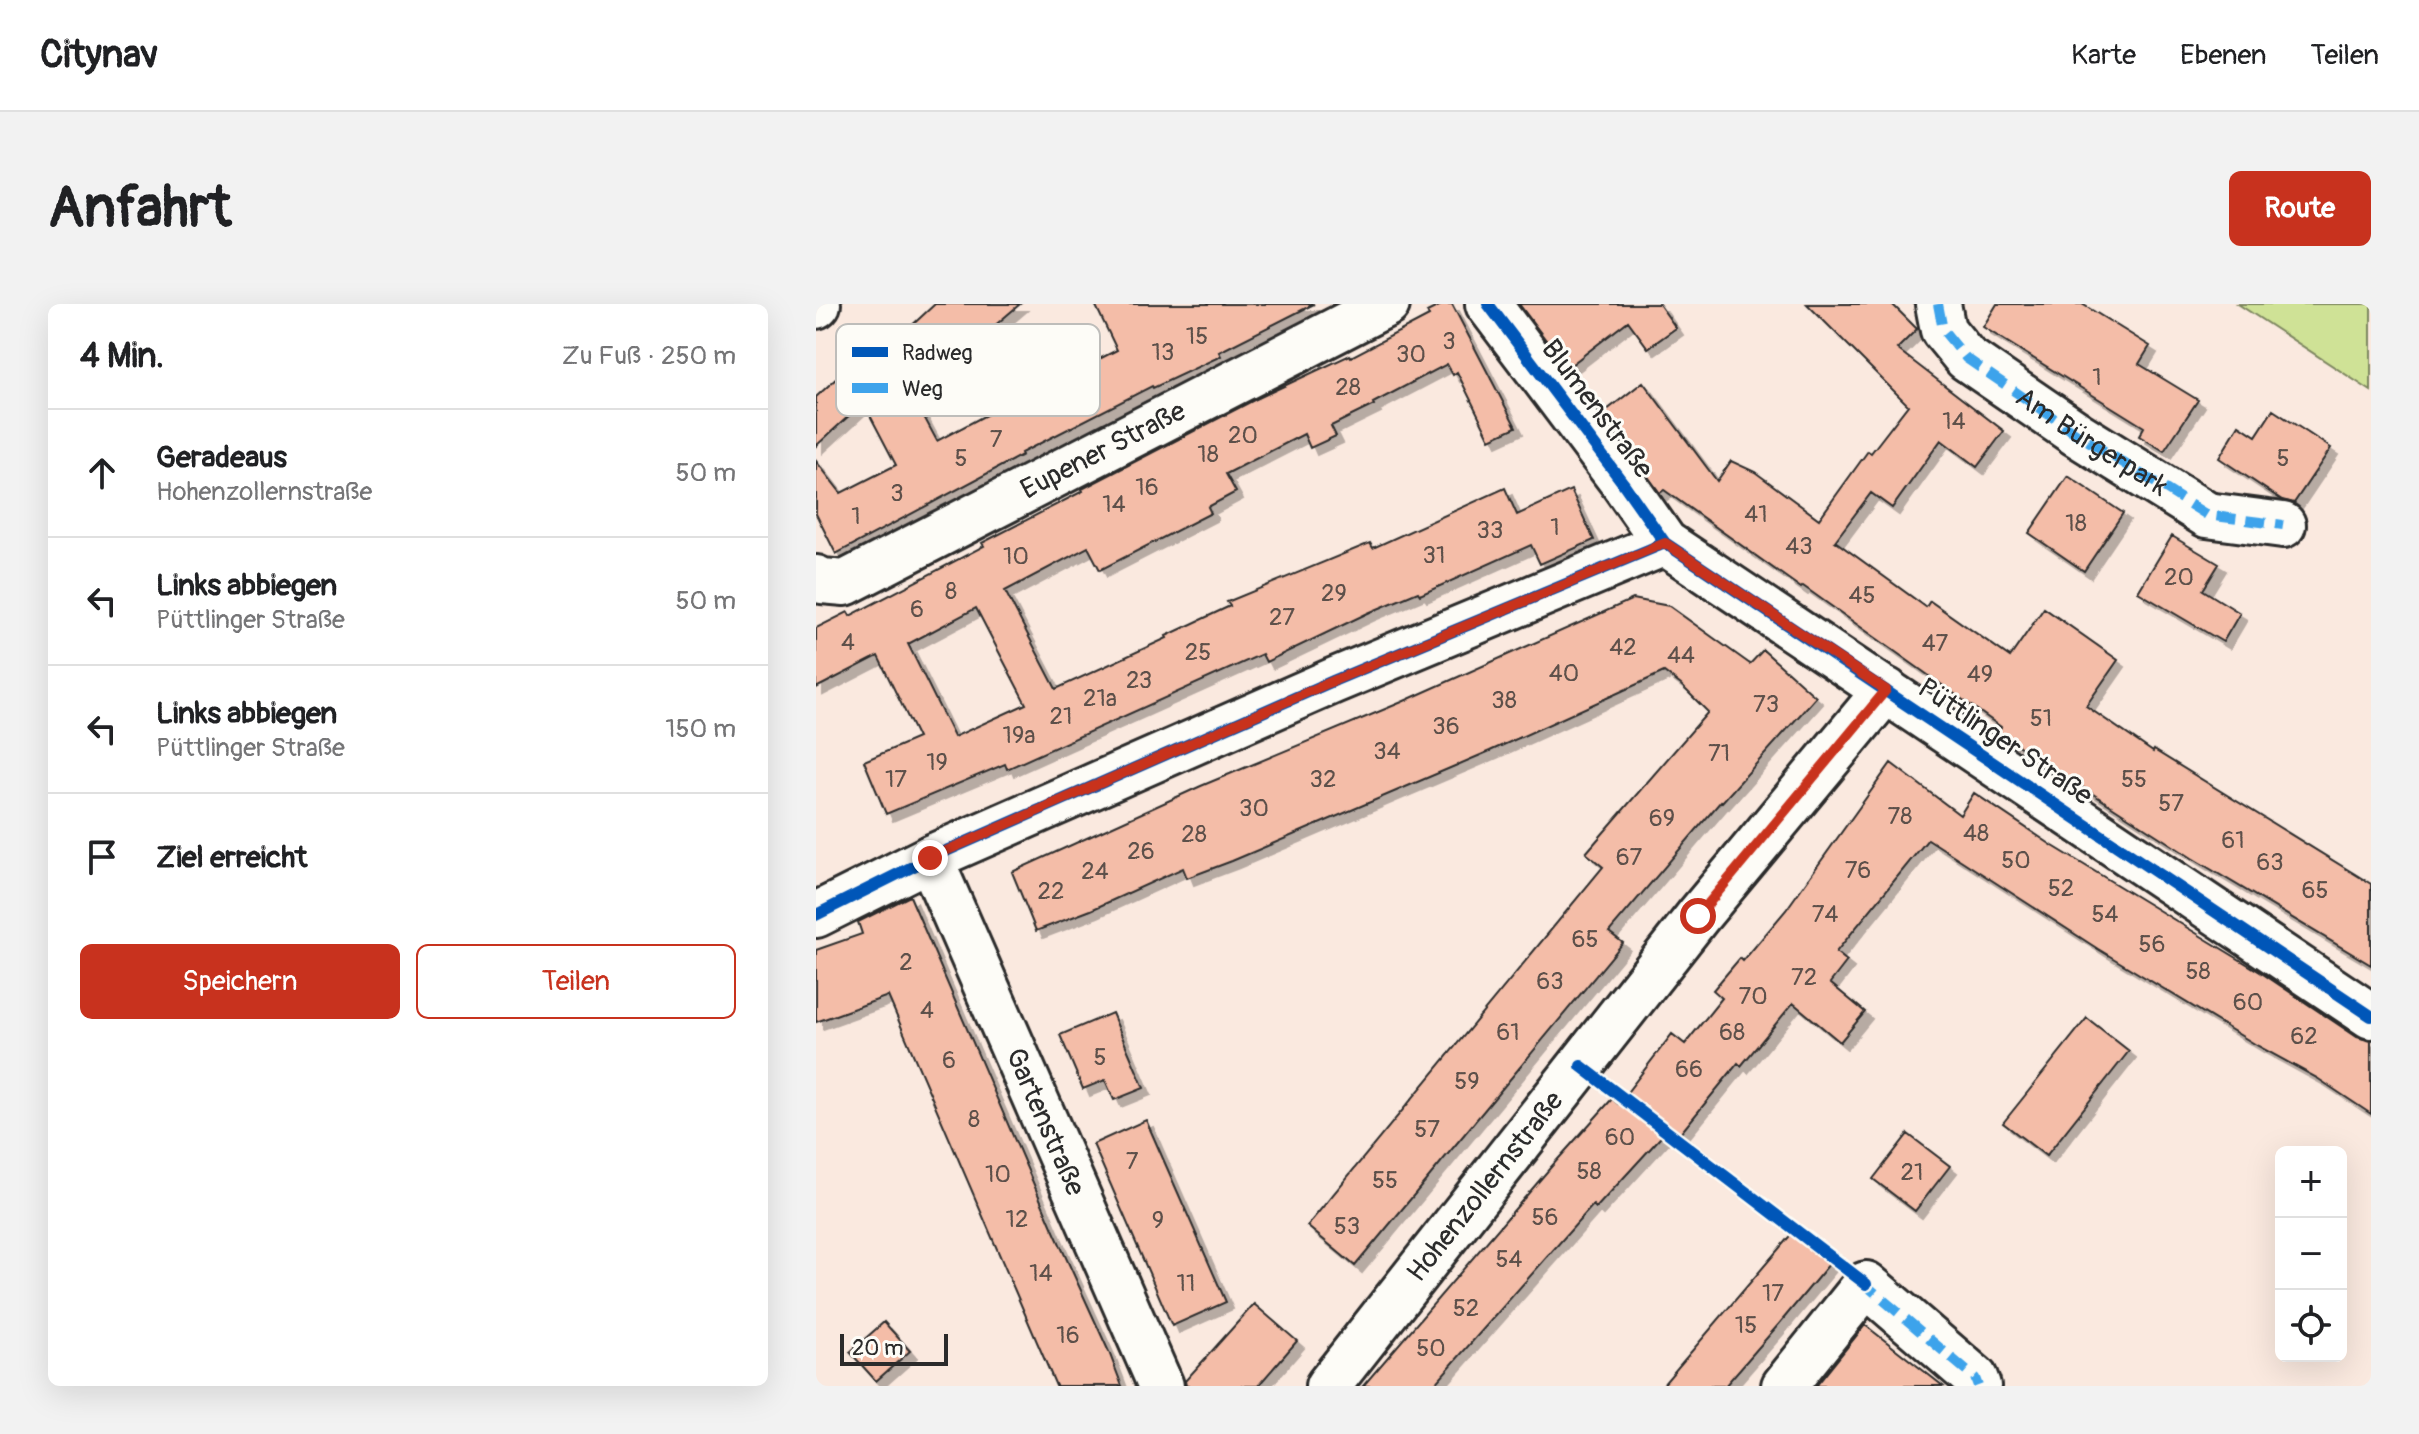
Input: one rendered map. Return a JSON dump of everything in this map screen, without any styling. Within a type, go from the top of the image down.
[{"type":"street","name":"Eupener Straße","points":[[816,578],[845,583],[1387,304]]},
{"type":"street","name":"Blumenstraße","points":[[1488,304],[1665,543]]},
{"type":"street","name":"Am Bürgerpark","points":[[1938,304],[1943,330],[1966,358],[2077,434],[2207,515],[2283,525]]},
{"type":"street","name":"Püttlinger Straße","points":[[1665,543],[2371,1016]]},
{"type":"street","points":[[816,915],[930,858],[1333,681],[1665,543]]},
{"type":"street","name":"Hohenzollernstraße","points":[[1328,1386],[1698,916],[1886,690]]},
{"type":"street","name":"Gartenstraße","points":[[930,858],[1161,1386]]},
{"type":"street","points":[[1784,1386],[1866,1284],[1975,1378],[1978,1386]]},
{"type":"green space","points":[[2238,304],[2371,304],[2371,391]]},
{"type":"building","points":[[935,304],[1020,304],[997,324],[913,324]]},
{"type":"building","points":[[1095,304],[1314,304],[1219,352],[1221,356],[1100,413],[1100,359],[1117,350]]},
{"type":"building","points":[[1443,304],[1452,304],[1516,427],[1490,439],[1457,372],[1453,375],[1447,364],[1331,426],[1336,436],[1310,448],[1304,434],[1226,474],[1236,492],[1208,507],[1211,513],[1100,570],[1088,547],[1005,591],[1056,689],[1230,606],[1227,602],[1370,543],[1373,548],[1505,488],[1517,515],[1571,490],[1594,540],[1540,564],[1531,545],[1420,595],[1418,592],[1368,613],[1266,662],[1262,654],[1007,769],[1005,764],[886,814],[864,761],[918,738],[878,656],[816,688],[816,628],[848,612],[850,616],[984,546],[982,543],[1082,489],[1254,400],[1351,357],[1429,316],[1427,312]],"holes":[[[976,608],[1026,704],[954,737],[908,644]]]},
{"type":"building","points":[[1519,304],[1659,304],[1676,328],[1648,348],[1628,321],[1567,368]]},
{"type":"building","points":[[1807,304],[1892,304],[1917,329],[1897,349],[2004,431],[1977,467],[1941,440],[1892,508],[1871,493],[1835,541],[1926,607],[1930,601],[2010,657],[2044,608],[2118,660],[2086,706],[2153,752],[2371,884],[2371,965],[2192,858],[1998,732],[2001,727],[1803,586],[1801,588],[1664,490],[1660,493],[1602,414],[1643,382],[1717,481],[1731,461],[1755,472],[1819,519],[1868,451],[1871,453],[1908,405]]},
{"type":"building","points":[[1997,304],[2082,304],[2150,346],[2139,364],[2198,400],[2164,451],[2139,436],[2144,427],[1983,327]]},
{"type":"building","points":[[836,379],[836,416],[849,416],[816,446],[816,397]]},
{"type":"building","points":[[2273,410],[2331,448],[2294,503],[2282,500],[2219,458],[2239,425],[2256,436]]},
{"type":"building","points":[[870,416],[924,416],[937,441],[984,416],[1093,416],[836,554],[816,514],[816,461],[841,493],[896,465]]},
{"type":"building","points":[[2068,476],[2123,513],[2084,571],[2029,533]]},
{"type":"building","points":[[2172,536],[2219,564],[2203,590],[2240,613],[2223,642],[2138,592]]},
{"type":"building","points":[[1633,599],[1669,606],[1750,664],[1763,650],[1816,697],[1721,801],[1609,932],[1623,943],[1355,1266],[1307,1226],[1603,867],[1586,853],[1708,712],[1664,672],[1490,751],[1232,861],[1187,878],[1183,868],[1036,931],[1012,872],[1201,786],[1402,702]]},
{"type":"building","points":[[1891,763],[1960,815],[1974,793],[2053,846],[2260,972],[2357,1037],[2371,1041],[2371,1114],[2317,1078],[2098,949],[1928,839],[1836,952],[1847,961],[1830,983],[1865,1012],[1840,1042],[1793,1003],[1741,1066],[1738,1063],[1680,1134],[1671,1126],[1596,1208],[1593,1205],[1433,1386],[1363,1386],[1612,1099],[1618,1104],[1672,1034],[1685,1044],[1722,998],[1713,990],[1740,958],[1743,961],[1786,910]]},
{"type":"building","points":[[910,896],[1122,1386],[1056,1386],[888,996],[816,1022],[816,950],[862,934],[858,922]]},
{"type":"building","points":[[1112,1013],[1144,1088],[1114,1100],[1105,1080],[1083,1089],[1060,1035]]},
{"type":"building","points":[[2087,1018],[2129,1051],[2046,1156],[2003,1123]]},
{"type":"building","points":[[1146,1120],[1226,1302],[1172,1326],[1093,1144]]},
{"type":"building","points":[[1908,1134],[1950,1166],[1915,1211],[1873,1179]]},
{"type":"building","points":[[1794,1231],[1830,1263],[1779,1324],[1725,1386],[1662,1386]]},
{"type":"building","points":[[1254,1304],[1297,1341],[1258,1386],[1186,1386],[1185,1381]]},
{"type":"building","points":[[884,1322],[910,1351],[876,1381],[850,1352]]},
{"type":"building","points":[[1865,1325],[1943,1386],[1816,1386]]},
{"type":"marked path","points":[[1938,304],[1943,330],[1966,358],[2077,434],[2207,515],[2283,525]]},
{"type":"marked path","points":[[1860,1280],[1975,1378],[1978,1386]]},
{"type":"cycle path","points":[[1488,304],[1665,543],[2371,1016]]},
{"type":"cycle path","points":[[816,915],[930,858],[1333,681],[1665,543]]},
{"type":"cycle path","points":[[1581,1066],[1866,1284]]},
{"type":"route","points":[[930,858],[1333,681],[1665,543],[1886,690],[1698,916]]}]
